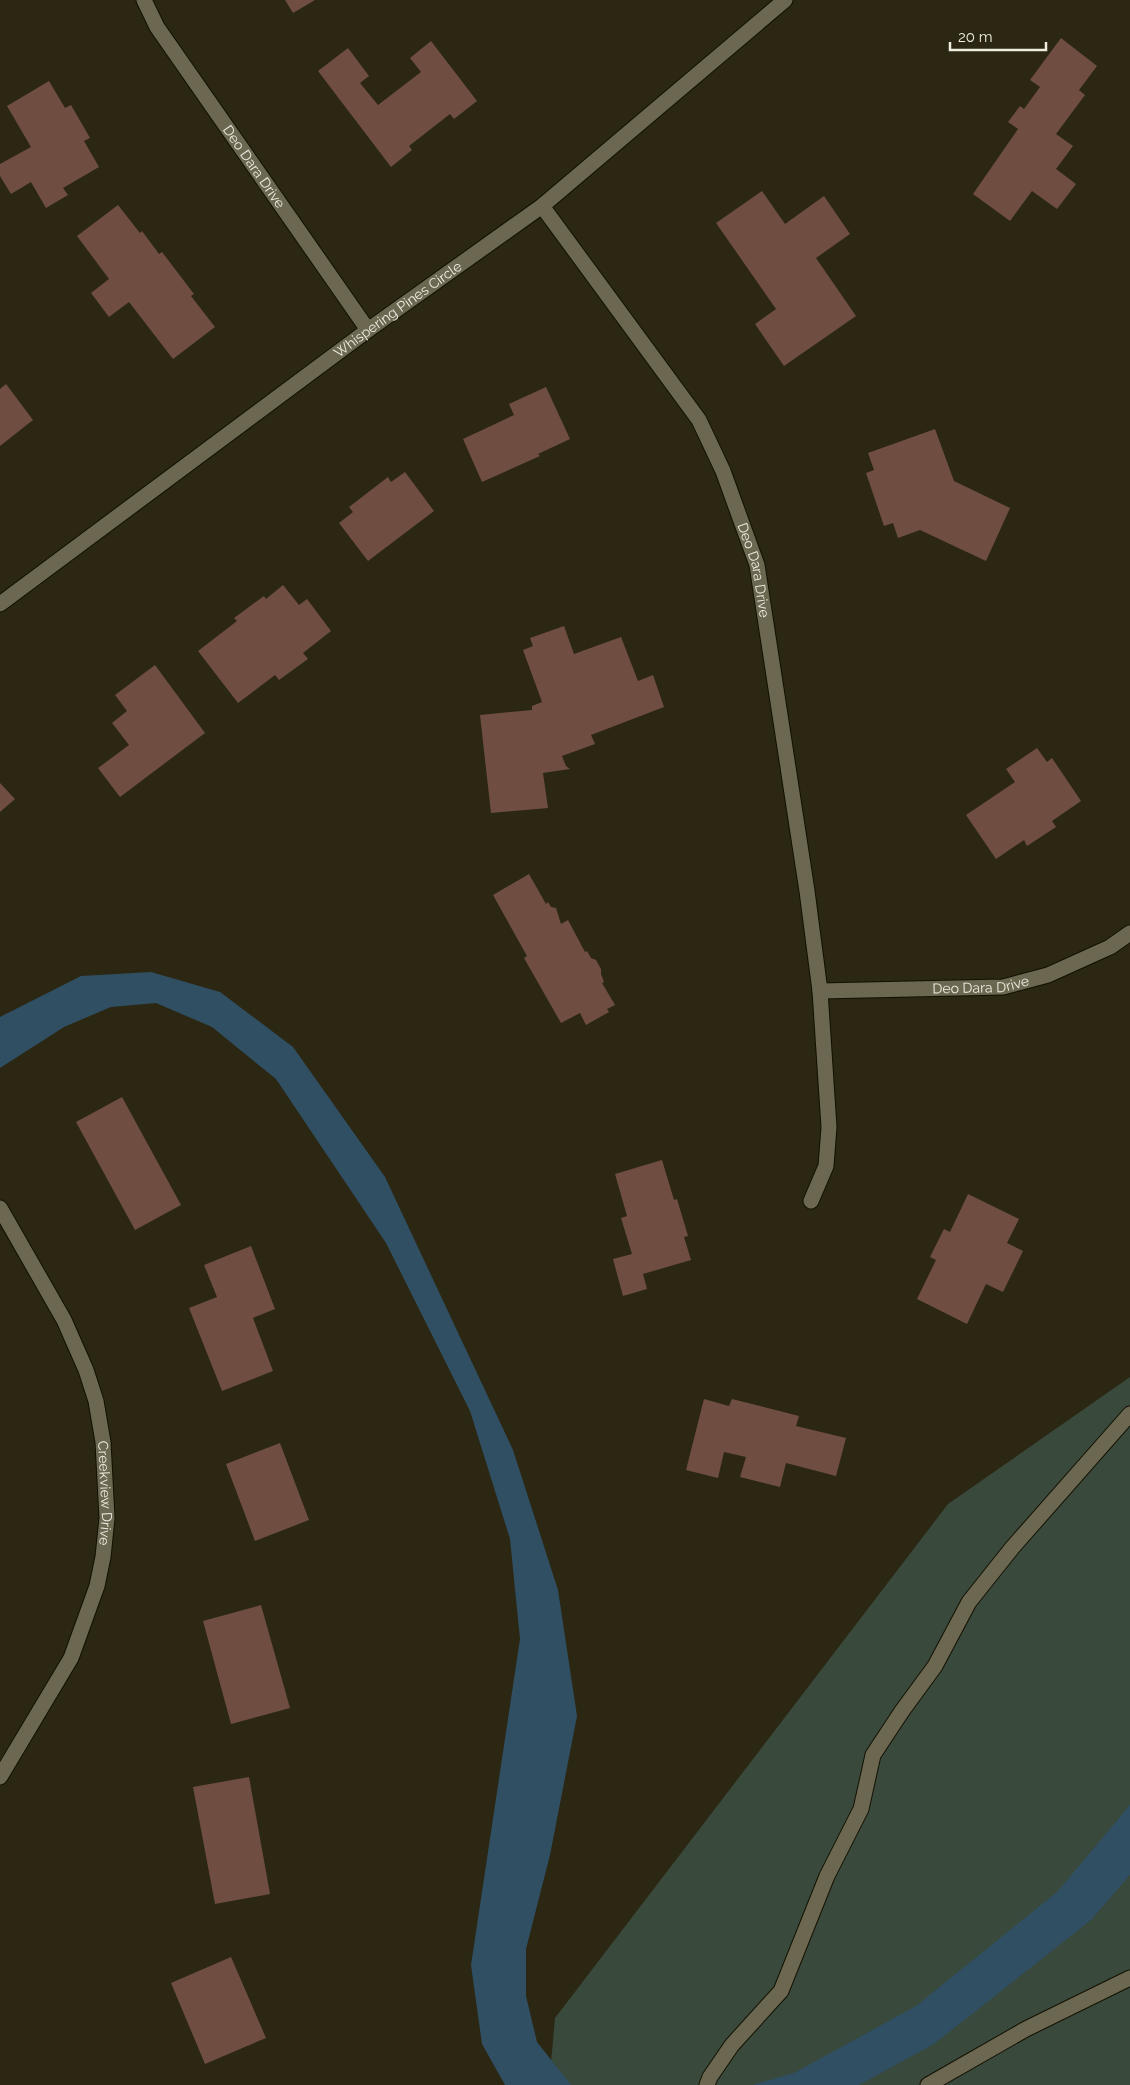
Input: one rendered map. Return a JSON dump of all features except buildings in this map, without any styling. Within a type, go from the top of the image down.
[{"type":"street","name":"Deo Dara Drive","points":[[144,0],[157,27],[368,330]]},
{"type":"street","name":"Whispering Pines Circle","points":[[0,604],[368,330],[542,206],[785,0]]},
{"type":"street","name":"Deo Dara Drive","points":[[542,206],[698,420],[723,471],[757,566],[807,891],[820,991],[829,1127],[826,1166],[811,1201]]},
{"type":"street","name":"Deo Dara Drive","points":[[820,991],[1003,987],[1048,975],[1110,947],[1130,932]]},
{"type":"street","name":"Creekview Drive","points":[[0,1208],[64,1320],[86,1370],[96,1401],[103,1442],[106,1518],[103,1557],[97,1586],[71,1658],[1,1774]]},
{"type":"street","points":[[707,2085],[710,2077],[732,2045],[782,1991],[827,1876],[861,1808],[873,1755],[935,1666],[969,1602],[1012,1548],[1130,1414]]},
{"type":"street","points":[[928,2085],[1026,2029],[1130,1978]]},
{"type":"green space","points":[[1130,1377],[1130,2085],[549,2085],[555,2018],[948,1504]]},
{"type":"water","points":[[151,972],[220,992],[293,1047],[385,1177],[513,1450],[558,1590],[577,1716],[550,1855],[526,1949],[526,1996],[537,2042],[571,2085],[505,2085],[482,2044],[471,1965],[520,1639],[510,1539],[470,1411],[386,1243],[276,1079],[212,1027],[156,1003],[111,1007],[64,1027],[0,1068],[0,1017],[81,976]]},
{"type":"water","points":[[1130,1805],[1130,1875],[1091,1920],[934,2044],[859,2085],[753,2085],[794,2073],[916,2006],[1057,1892]]}]
